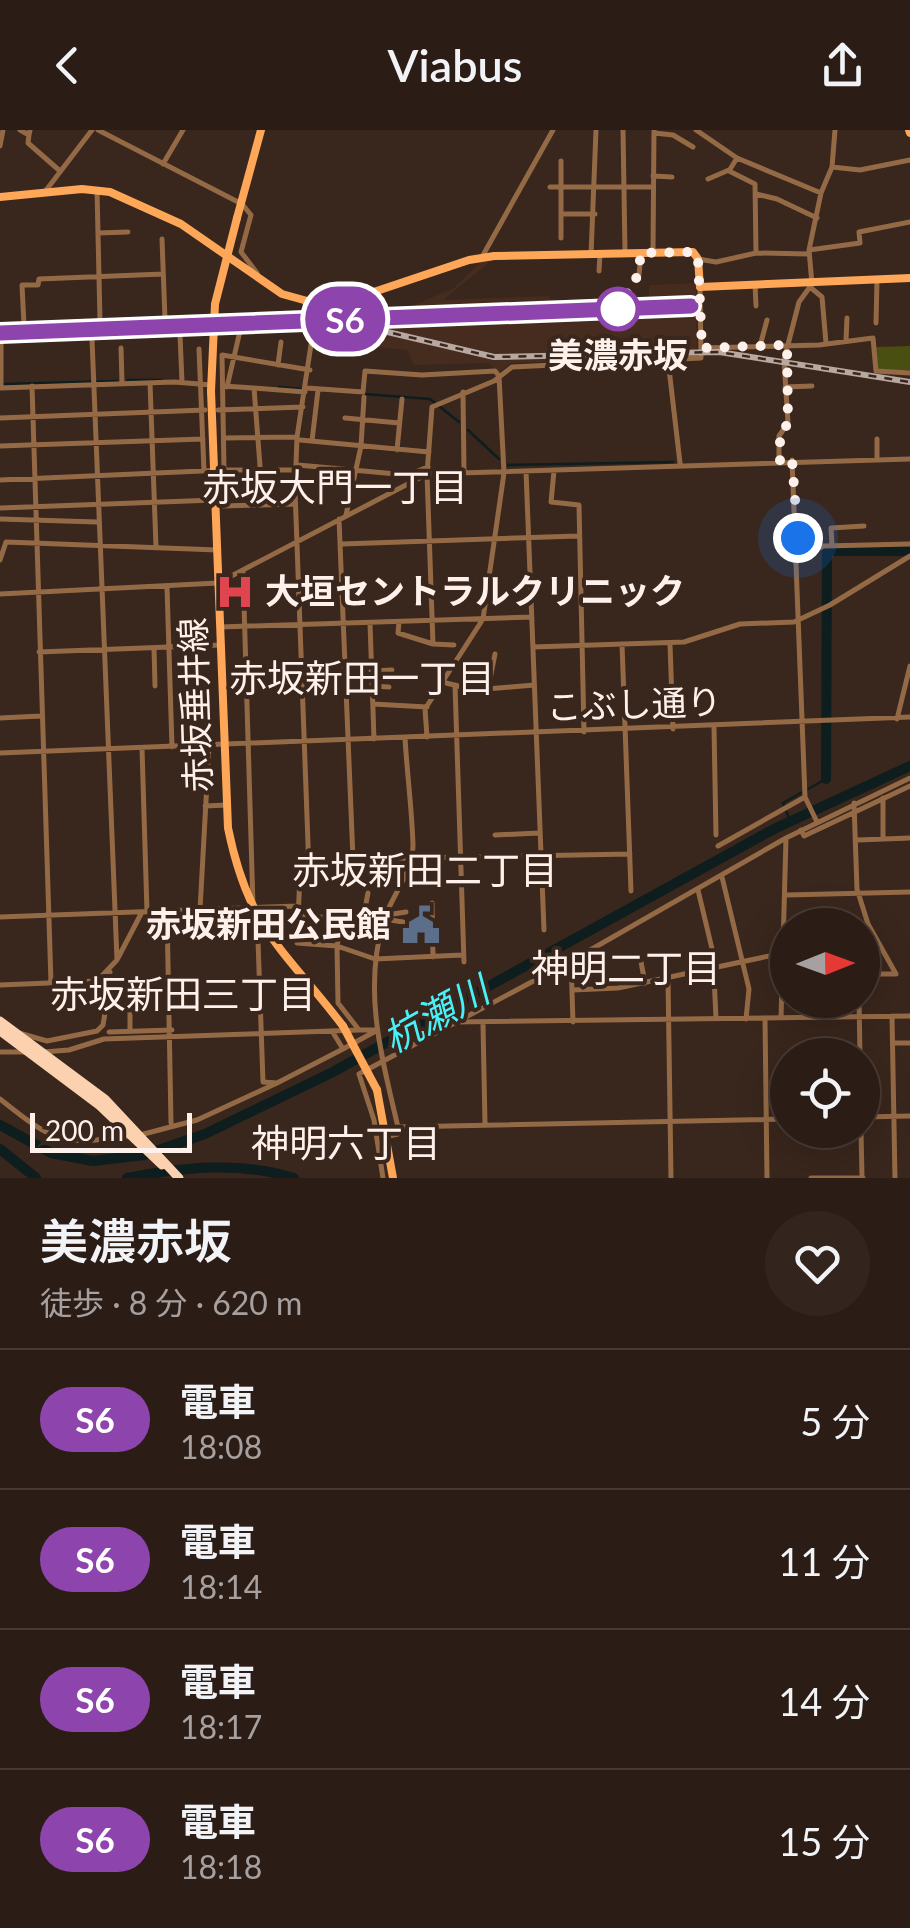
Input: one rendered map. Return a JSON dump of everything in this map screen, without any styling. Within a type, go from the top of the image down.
[{"type":"highway","points":[[0,1021],[105,1099],[176,1178]]},
{"type":"highway","points":[[0,1031],[100,1106],[176,1178]]},
{"type":"main road","name":"赤坂垂井線","points":[[261,130],[215,304],[211,391],[214,471],[220,503],[217,550],[227,805],[237,872],[252,908],[265,932],[343,1026],[377,1090],[393,1178]]},
{"type":"main road","points":[[0,197],[97,190],[181,224],[264,284],[317,305],[345,304],[482,257],[693,252],[698,259],[700,286],[811,285],[910,278]]},
{"type":"street","points":[[0,146],[2,130]]},
{"type":"street","points":[[20,130],[29,132],[28,143],[60,171]]},
{"type":"street","points":[[44,193],[95,130],[242,204],[251,215],[241,252],[264,284]]},
{"type":"street","points":[[163,164],[183,130]]},
{"type":"street","points":[[482,257],[553,130]]},
{"type":"street","points":[[596,130],[596,255],[600,271]]},
{"type":"street","points":[[622,130],[624,254]]},
{"type":"street","points":[[696,130],[737,158],[820,192]]},
{"type":"street","points":[[826,344],[822,298],[811,285],[809,252],[820,192],[832,167],[835,130]]},
{"type":"street","points":[[653,253],[654,131],[673,135],[693,146]]},
{"type":"street","points":[[708,180],[730,170],[737,158]]},
{"type":"street","points":[[561,238],[562,160]]},
{"type":"street","points":[[832,167],[860,170],[910,160]]},
{"type":"street","points":[[890,164],[894,177]]},
{"type":"street","points":[[730,170],[755,184],[756,253]]},
{"type":"street","points":[[653,176],[672,176]]},
{"type":"street","points":[[550,187],[653,187]]},
{"type":"street","points":[[97,190],[100,321]]},
{"type":"street","points":[[756,194],[778,199],[817,218]]},
{"type":"street","points":[[561,214],[595,214]]},
{"type":"street","points":[[698,259],[716,262],[756,253],[809,252],[860,243],[859,232],[910,222]]},
{"type":"street","points":[[98,233],[128,232]]},
{"type":"street","points":[[0,328],[165,319],[162,239]]},
{"type":"street","points":[[638,275],[641,253]]},
{"type":"street","points":[[24,326],[22,285],[38,285],[39,279],[163,274]]},
{"type":"street","points":[[876,322],[877,280]]},
{"type":"street","points":[[755,284],[756,306]]},
{"type":"street","points":[[780,462],[780,436],[788,423],[784,386],[787,345],[799,302],[811,285]]},
{"type":"street","points":[[433,644],[428,471],[435,404],[517,366],[698,359],[702,348],[700,286]]},
{"type":"street","points":[[309,871],[295,504],[299,439],[317,305]]},
{"type":"street","points":[[846,340],[847,318]]},
{"type":"street","points":[[760,347],[767,320]]},
{"type":"street","points":[[214,471],[224,438],[221,410],[225,384],[240,331]]},
{"type":"street","points":[[180,336],[182,381]]},
{"type":"street","points":[[702,348],[826,344],[873,338],[876,370],[910,373]]},
{"type":"street","points":[[1,339],[1,386],[182,381],[363,392],[365,372],[422,375],[494,371],[499,376],[504,472],[483,619],[428,707],[427,737]]},
{"type":"street","points":[[92,339],[117,960]]},
{"type":"street","points":[[278,365],[281,342]]},
{"type":"street","points":[[121,348],[122,383]]},
{"type":"street","points":[[198,349],[202,439],[214,471]]},
{"type":"street","points":[[225,384],[222,355],[310,370]]},
{"type":"street","points":[[668,360],[680,463]]},
{"type":"street","points":[[150,382],[156,548]]},
{"type":"street","points":[[32,386],[51,983]]},
{"type":"street","points":[[784,386],[812,386]]},
{"type":"street","points":[[254,388],[263,505]]},
{"type":"street","points":[[312,442],[318,390]]},
{"type":"street","points":[[463,392],[464,472]]},
{"type":"street","points":[[346,515],[361,446],[364,397]]},
{"type":"street","points":[[397,450],[402,399]]},
{"type":"street","points":[[221,410],[303,407]]},
{"type":"street","points":[[0,418],[203,411]]},
{"type":"street","points":[[345,418],[400,424]]},
{"type":"street","points":[[224,438],[299,439],[430,452]]},
{"type":"street","points":[[877,438],[877,458]]},
{"type":"street","points":[[0,446],[202,439]]},
{"type":"street","points":[[0,480],[298,468],[407,475],[428,471],[554,471],[680,463],[910,459]]},
{"type":"street","points":[[792,460],[799,557],[805,795],[816,821]]},
{"type":"street","points":[[0,594],[218,583],[428,471]]},
{"type":"street","points":[[526,471],[544,930]]},
{"type":"street","points":[[554,471],[551,502],[579,505],[584,732]]},
{"type":"street","points":[[0,508],[154,501],[295,504]]},
{"type":"street","points":[[0,519],[98,522]]},
{"type":"street","points":[[339,519],[354,859]]},
{"type":"street","points":[[832,546],[831,528],[864,526]]},
{"type":"street","points":[[342,544],[579,536]]},
{"type":"street","points":[[0,560],[6,542],[217,550]]},
{"type":"street","points":[[799,557],[832,546],[910,544]]},
{"type":"street","points":[[533,647],[670,644],[740,624],[794,622],[827,607],[910,556]]},
{"type":"street","points":[[243,571],[256,902],[252,908]]},
{"type":"street","points":[[166,587],[172,747]]},
{"type":"street","points":[[220,627],[532,617]]},
{"type":"street","points":[[399,622],[398,633],[454,646]]},
{"type":"street","points":[[370,623],[374,739]]},
{"type":"street","points":[[622,644],[631,891]]},
{"type":"street","points":[[670,644],[673,729]]},
{"type":"street","points":[[39,652],[220,645]]},
{"type":"street","points":[[154,648],[155,686]]},
{"type":"street","points":[[488,689],[495,654]]},
{"type":"street","points":[[898,719],[910,666]]},
{"type":"street","points":[[371,671],[392,670]]},
{"type":"street","points":[[446,683],[488,689],[534,685]]},
{"type":"street","points":[[455,685],[456,736],[460,859],[463,959],[375,959],[336,946],[298,943],[297,880],[309,871],[354,859],[410,861],[460,859],[540,855],[630,854]]},
{"type":"street","points":[[372,686],[389,687]]},
{"type":"street","points":[[373,704],[428,707]]},
{"type":"street","points":[[0,718],[41,716]]},
{"type":"street","name":"こぶし通り","points":[[0,753],[910,717]]},
{"type":"street","points":[[714,726],[716,836]]},
{"type":"street","points":[[388,1136],[398,1134],[398,1126],[380,1061],[375,959],[384,918],[410,861],[406,738]]},
{"type":"street","points":[[200,910],[208,746]]},
{"type":"street","points":[[0,1039],[21,1032],[46,1041],[96,1031],[103,1026],[107,1002],[102,977],[112,969],[145,912],[142,748]]},
{"type":"street","points":[[801,830],[804,836],[910,778]]},
{"type":"street","points":[[383,1178],[374,1120],[359,1074],[571,961],[816,821],[910,786]]},
{"type":"street","points":[[718,846],[805,795]]},
{"type":"street","points":[[883,798],[883,839]]},
{"type":"street","points":[[204,806],[227,805]]},
{"type":"street","points":[[854,807],[858,893],[863,908]]},
{"type":"street","points":[[495,835],[539,833]]},
{"type":"street","points":[[786,838],[787,908]]},
{"type":"street","points":[[856,840],[910,838]]},
{"type":"street","points":[[722,877],[749,989],[746,1019]]},
{"type":"street","points":[[698,890],[715,970],[716,1019]]},
{"type":"street","points":[[787,895],[910,892]]},
{"type":"street","points":[[363,919],[368,893]]},
{"type":"street","points":[[432,902],[434,958]]},
{"type":"street","points":[[0,917],[298,906]]},
{"type":"street","points":[[167,910],[172,1123]]},
{"type":"street","points":[[298,914],[342,920],[384,918],[406,912]]},
{"type":"street","points":[[384,918],[403,922]]},
{"type":"street","points":[[342,920],[336,946],[338,1003],[358,1030]]},
{"type":"street","points":[[265,932],[258,941],[263,1082],[277,1082]]},
{"type":"street","points":[[880,945],[896,974],[880,974]]},
{"type":"street","points":[[573,990],[645,983],[770,956]]},
{"type":"street","points":[[571,961],[573,1022]]},
{"type":"street","points":[[641,962],[645,983]]},
{"type":"street","points":[[0,984],[97,981],[100,973],[112,969]]},
{"type":"street","points":[[668,979],[671,1178]]},
{"type":"street","points":[[130,1004],[130,1032]]},
{"type":"street","points":[[880,1016],[910,1016]]},
{"type":"street","points":[[892,1016],[895,1178]]},
{"type":"street","points":[[764,1018],[767,1178]]},
{"type":"street","points":[[454,1022],[770,1018]]},
{"type":"street","points":[[483,1024],[485,1124]]},
{"type":"street","points":[[332,1031],[343,1049]]},
{"type":"street","points":[[109,1032],[377,1032]]},
{"type":"street","points":[[0,1100],[45,1135],[89,1142],[158,1132],[198,1120],[377,1032]]},
{"type":"street","points":[[0,1052],[69,1050],[104,1039],[172,1034]]},
{"type":"street","points":[[893,1043],[910,1043]]},
{"type":"street","points":[[880,1116],[910,1116]]},
{"type":"street","points":[[398,1126],[770,1120]]},
{"type":"street","points":[[811,1178],[863,1178],[862,1148]]},
{"type":"shaded area","points":[[483,260],[491,261],[443,300],[550,296],[551,305],[649,300],[649,285],[696,283],[697,357],[511,363],[499,373],[488,363],[414,365],[407,350],[365,346],[366,336],[317,327],[319,313],[412,306],[454,288]]},
{"type":"green space","points":[[910,346],[910,370],[878,370],[876,347]]},
{"type":"waterway","points":[[128,380],[161,380]]},
{"type":"waterway","points":[[4,384],[117,381]]},
{"type":"waterway","points":[[279,387],[301,389]]},
{"type":"waterway","points":[[364,394],[430,399],[459,422]]},
{"type":"waterway","points":[[468,430],[499,459]]},
{"type":"waterway","points":[[508,465],[673,462]]},
{"type":"waterway","points":[[826,779],[827,551],[910,551]]},
{"type":"waterway","name":"杭瀬川","points":[[0,1125],[51,1153],[93,1161],[144,1155],[205,1134],[331,1073],[774,829],[910,766]]},
{"type":"waterway","points":[[790,821],[783,803],[826,779]]},
{"type":"waterway","points":[[0,1149],[36,1178]]},
{"type":"waterway","points":[[127,1178],[211,1168],[252,1169],[294,1178]]},
{"type":"railway","points":[[0,333],[691,306]]},
{"type":"railway","points":[[362,326],[494,357],[719,352],[910,382]]},
{"type":"train","name":"S6","points":[[0,333],[691,306]]},
{"type":"place","name":"美濃赤坂","points":[[618,309]]},
{"type":"place","name":"大垣セントラルクリニック","points":[[235,592]]},
{"type":"place","name":"赤坂新田公民館","points":[[421,925]]},
{"type":"district","name":"赤坂大門一丁目","points":[[335,488]]},
{"type":"district","name":"赤坂新田一丁目","points":[[362,679]]},
{"type":"district","name":"赤坂新田二丁目","points":[[425,871]]},
{"type":"district","name":"神明二丁目","points":[[626,969]]},
{"type":"district","name":"赤坂新田三丁目","points":[[183,995]]},
{"type":"district","name":"神明六丁目","points":[[346,1144]]},
{"type":"route","points":[[618,309],[638,275],[641,253],[693,252],[698,259],[702,348],[787,345],[784,386],[788,423],[780,436],[780,462],[792,460],[798,538]]}]
